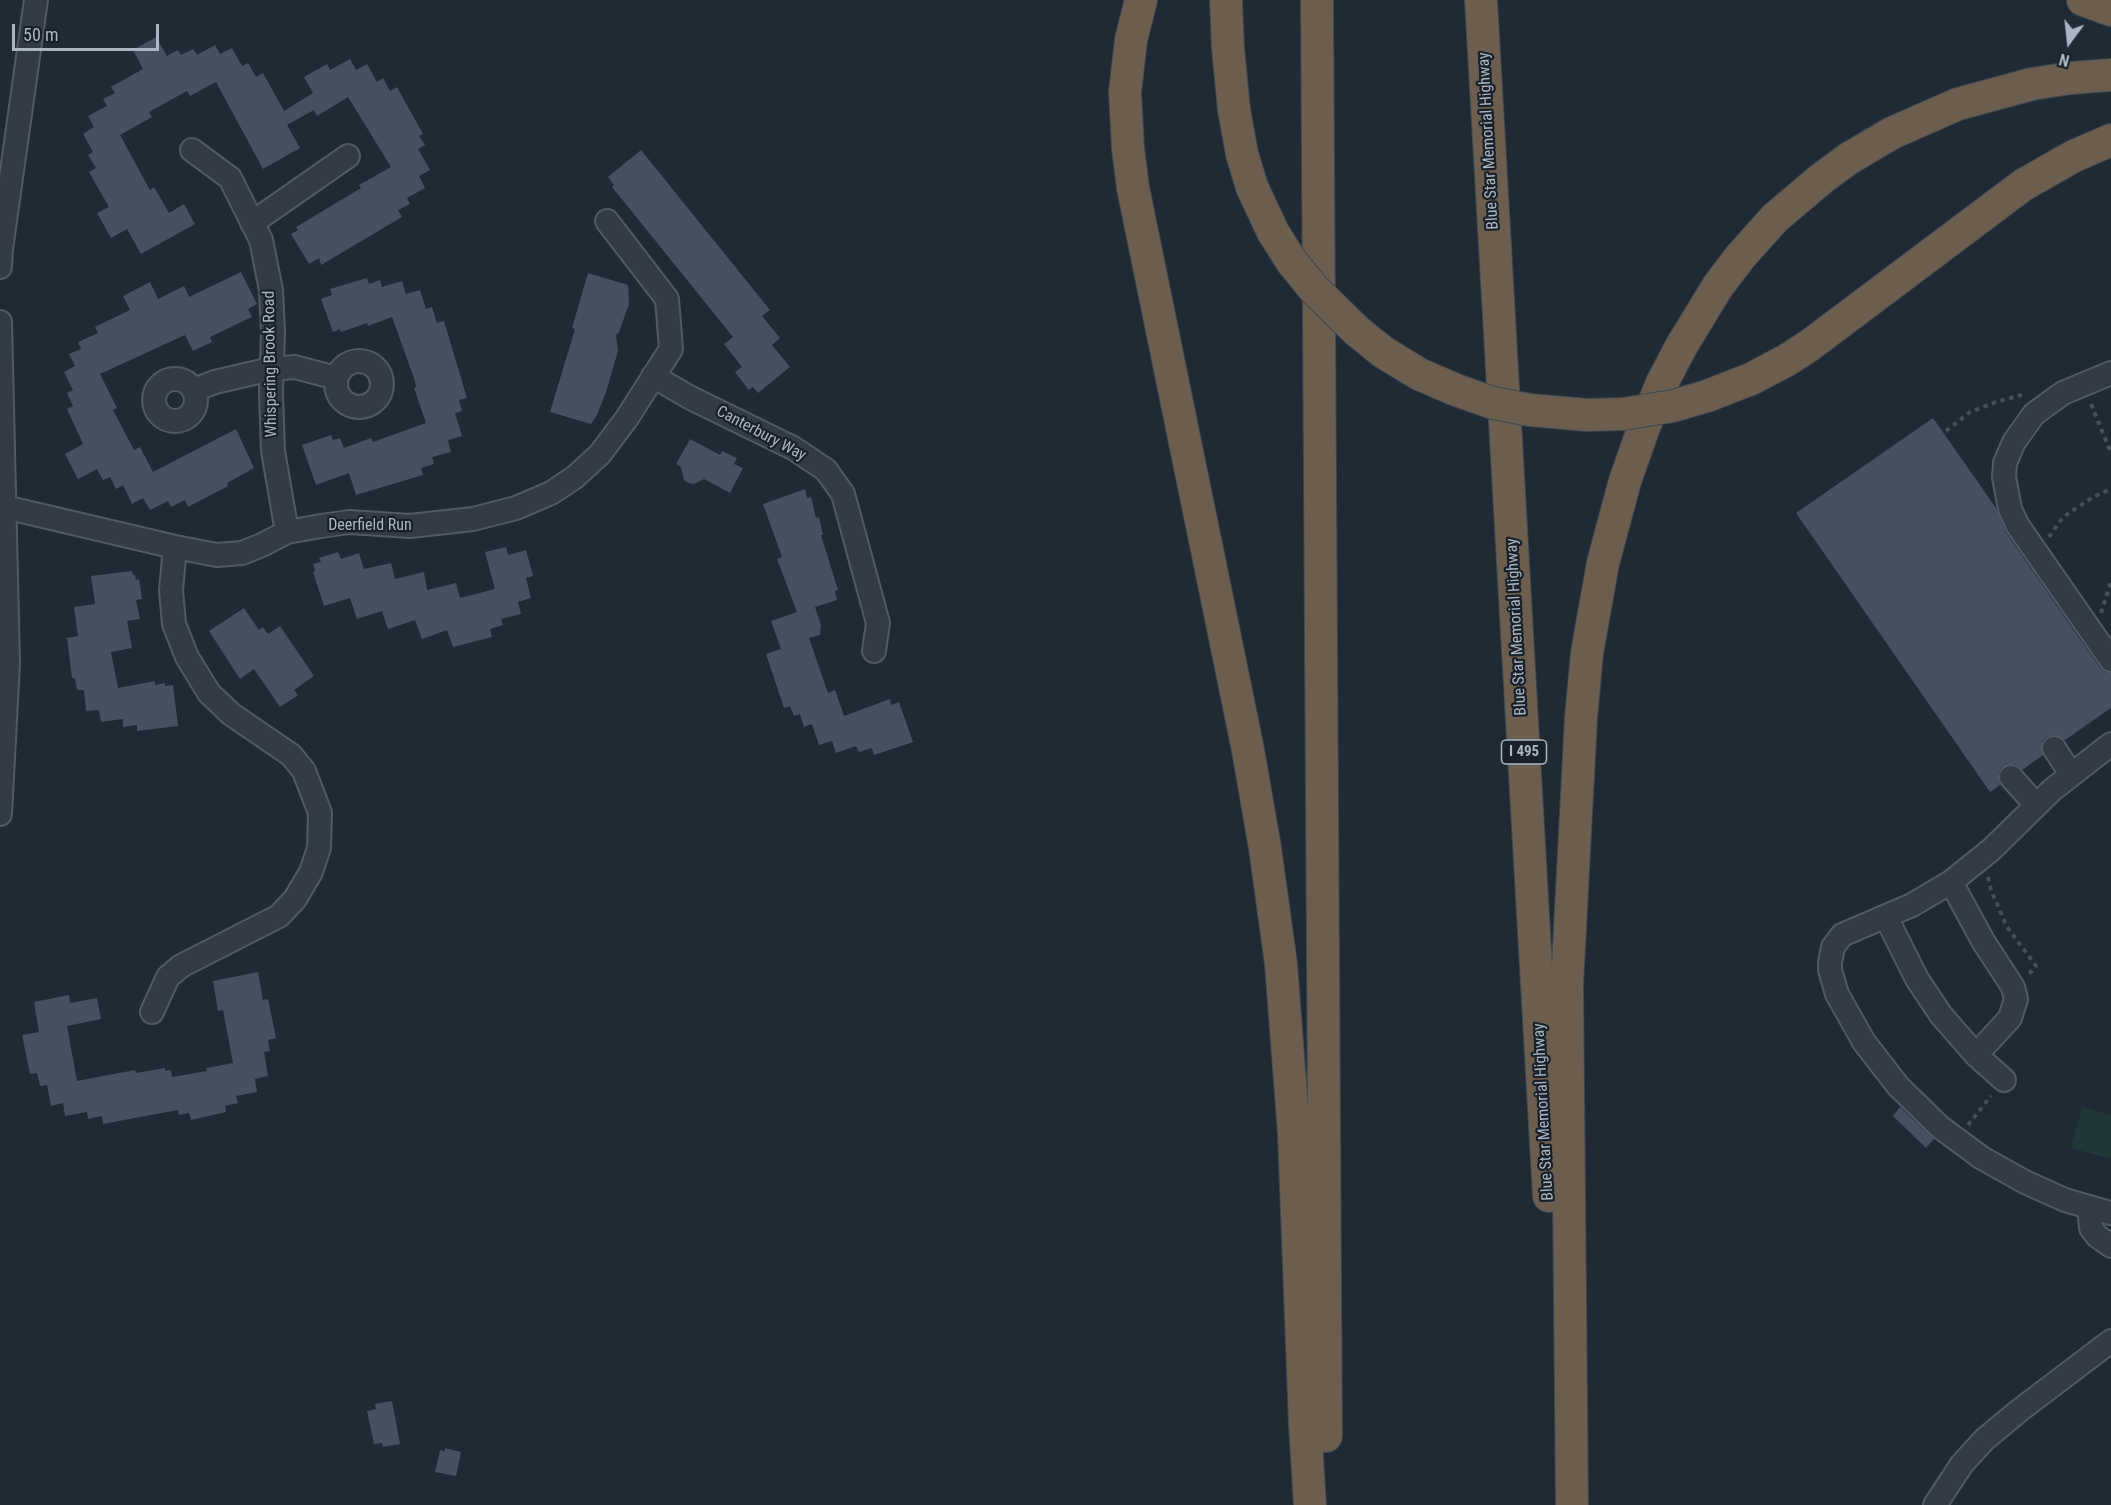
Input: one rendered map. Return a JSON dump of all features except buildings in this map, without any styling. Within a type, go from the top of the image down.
[{"type":"highway","points":[[1141,0],[1130,48],[1125,92],[1133,188],[1248,750],[1271,885],[1284,984],[1294,1134],[1310,1505]]},
{"type":"highway","points":[[1226,0],[1234,110],[1242,154],[1252,186],[1273,232],[1292,262],[1314,289],[1357,331],[1383,352],[1419,374],[1493,403],[1539,411],[1587,415],[1632,413],[1673,406],[1707,396],[1750,379],[1810,345],[2023,185],[2056,165],[2111,140]]},
{"type":"highway","points":[[1317,0],[1326,1505]]},
{"type":"highway","name":"Blue Star Memorial Highway","points":[[1481,0],[1567,1505]]},
{"type":"highway","points":[[2083,0],[2111,10]]},
{"type":"highway","points":[[1572,1505],[1567,985],[1581,718],[1589,643],[1603,563],[1625,481],[1644,427],[1662,383],[1718,286],[1775,218],[1821,178],[1884,137],[1958,104],[2032,84],[2111,75]]},
{"type":"street","points":[[0,267],[4,192],[36,0]]},
{"type":"street","name":"Whispering Brook Road","points":[[192,150],[230,178],[261,240],[272,290],[273,451],[286,532]]},
{"type":"street","points":[[252,222],[348,156]]},
{"type":"street","name":"Deerfield Run","points":[[3,506],[217,555],[242,553],[286,532],[349,522],[410,526],[434,525],[473,519],[516,508],[542,497],[575,477],[600,454],[627,418],[671,349],[668,299],[607,221]]},
{"type":"street","points":[[0,322],[8,663],[0,814]]},
{"type":"street","points":[[194,390],[215,382],[272,369],[295,367],[336,378]]},
{"type":"street","points":[[2111,373],[2073,388],[2040,409],[2022,428],[2007,456],[2004,470],[2004,485],[2010,509],[2041,559],[2111,660]]},
{"type":"street","name":"Canterbury Way","points":[[653,376],[689,397],[793,448],[826,470],[843,494],[878,623],[874,651]]},
{"type":"street","points":[[152,1012],[168,977],[181,966],[279,916],[295,899],[311,872],[319,848],[320,813],[304,771],[291,755],[231,714],[209,693],[187,657],[174,624],[171,590],[175,547]]},
{"type":"street","points":[[2111,744],[2071,774],[1992,849],[1952,882],[1912,905],[1848,932],[1837,940],[1830,963],[1832,978],[1845,1011],[1875,1057],[1913,1102],[1982,1158],[2052,1194],[2100,1210],[2091,1228],[2097,1236],[2111,1246]]},
{"type":"street","points":[[2054,748],[2071,774]]},
{"type":"street","points":[[2012,777],[2036,805]]},
{"type":"street","points":[[1952,882],[1983,941],[2013,987],[2016,999],[2010,1018],[1976,1055]]},
{"type":"street","points":[[1886,917],[1925,992],[1949,1025],[1976,1055],[2004,1080]]},
{"type":"street","points":[[1935,1505],[1962,1464],[1985,1438],[2111,1341]]},
{"type":"path","points":[[2041,559],[2050,534],[2063,517],[2093,497],[2111,489]]},
{"type":"path","points":[[2099,620],[2111,582]]},
{"type":"path","points":[[1987,872],[1991,890],[2007,927],[2036,966],[2024,980]]},
{"type":"path","points":[[1957,1140],[2004,1080]]},
{"type":"green space","points":[[2082,1107],[2111,1115],[2111,1159],[2071,1148]]}]
